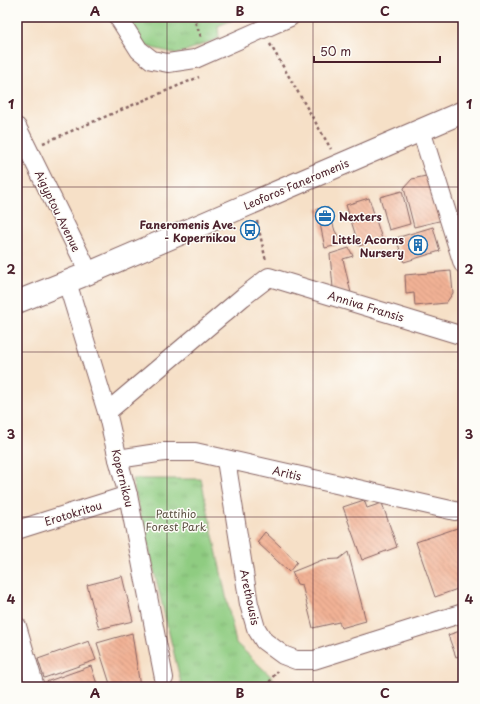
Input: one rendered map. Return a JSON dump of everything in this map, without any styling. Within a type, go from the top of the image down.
[{"type":"main road","name":"Leoforos Faneromenis","points":[[17,302],[89,273],[463,112]]},
{"type":"street","points":[[118,17],[139,50],[152,60],[168,63],[195,60],[290,17]]},
{"type":"street","name":"Aigyptou Avenue","points":[[17,128],[89,273]]},
{"type":"street","points":[[422,130],[463,264]]},
{"type":"street","points":[[107,412],[231,307],[269,277]]},
{"type":"street","name":"Anniva Fransis","points":[[269,277],[463,336]]},
{"type":"street","name":"Kopernikou","points":[[67,282],[107,412],[128,495],[164,678]]},
{"type":"street","name":"Aritis","points":[[118,459],[164,452],[195,452],[456,511]]},
{"type":"street","name":"Arethousis","points":[[226,460],[249,604],[256,628],[264,641],[283,655],[296,660],[314,660],[463,613]]},
{"type":"street","name":"Erotokritou","points":[[17,530],[128,495]]},
{"type":"street","points":[[17,626],[34,687]]},
{"type":"path","points":[[193,17],[208,53]]},
{"type":"path","points":[[262,30],[340,165]]},
{"type":"path","points":[[28,150],[206,74]]},
{"type":"path","points":[[253,203],[269,277]]},
{"type":"green space","points":[[126,17],[240,17],[218,26],[219,38],[178,54],[144,46]]},
{"type":"green space","name":"Pattihio Forest Park","points":[[132,479],[201,479],[236,643],[282,687],[182,687]]},
{"type":"building","points":[[426,176],[443,220],[414,227],[404,188],[412,179]]},
{"type":"building","points":[[402,191],[410,224],[389,230],[380,197]]},
{"type":"building","points":[[369,198],[382,239],[359,246],[346,205]]},
{"type":"building","points":[[328,208],[335,231],[343,244],[325,248],[317,209]]},
{"type":"building","name":"Little Acorns Nursery","points":[[433,227],[440,251],[404,262],[396,238]]},
{"type":"building","points":[[349,248],[353,256],[343,259],[351,293],[333,288],[330,254]]},
{"type":"building","points":[[451,271],[453,293],[446,303],[415,306],[414,293],[406,294],[405,275]]},
{"type":"building","points":[[364,500],[367,508],[382,503],[397,547],[362,560],[343,507]]},
{"type":"building","points":[[463,526],[463,587],[435,597],[416,542]]},
{"type":"building","points":[[265,532],[297,562],[289,572],[257,542]]},
{"type":"building","points":[[348,552],[366,621],[341,628],[339,622],[313,628],[302,585],[297,584],[292,572],[322,560],[339,559]]},
{"type":"building","points":[[122,576],[133,621],[99,629],[87,585]]},
{"type":"building","points":[[463,630],[463,655],[456,657],[448,635]]},
{"type":"building","points":[[132,633],[140,687],[111,687],[97,643]]},
{"type":"building","points":[[89,641],[96,660],[44,678],[38,659]]},
{"type":"building","points":[[91,666],[98,687],[44,687],[43,683]]},
{"type":"place","name":"Nexters","points":[[325,216]]},
{"type":"place","name":"Faneromenis Ave. - Kopernikou","points":[[250,230]]},
{"type":"place","name":"Little Acorns Nursery","points":[[418,245]]}]
